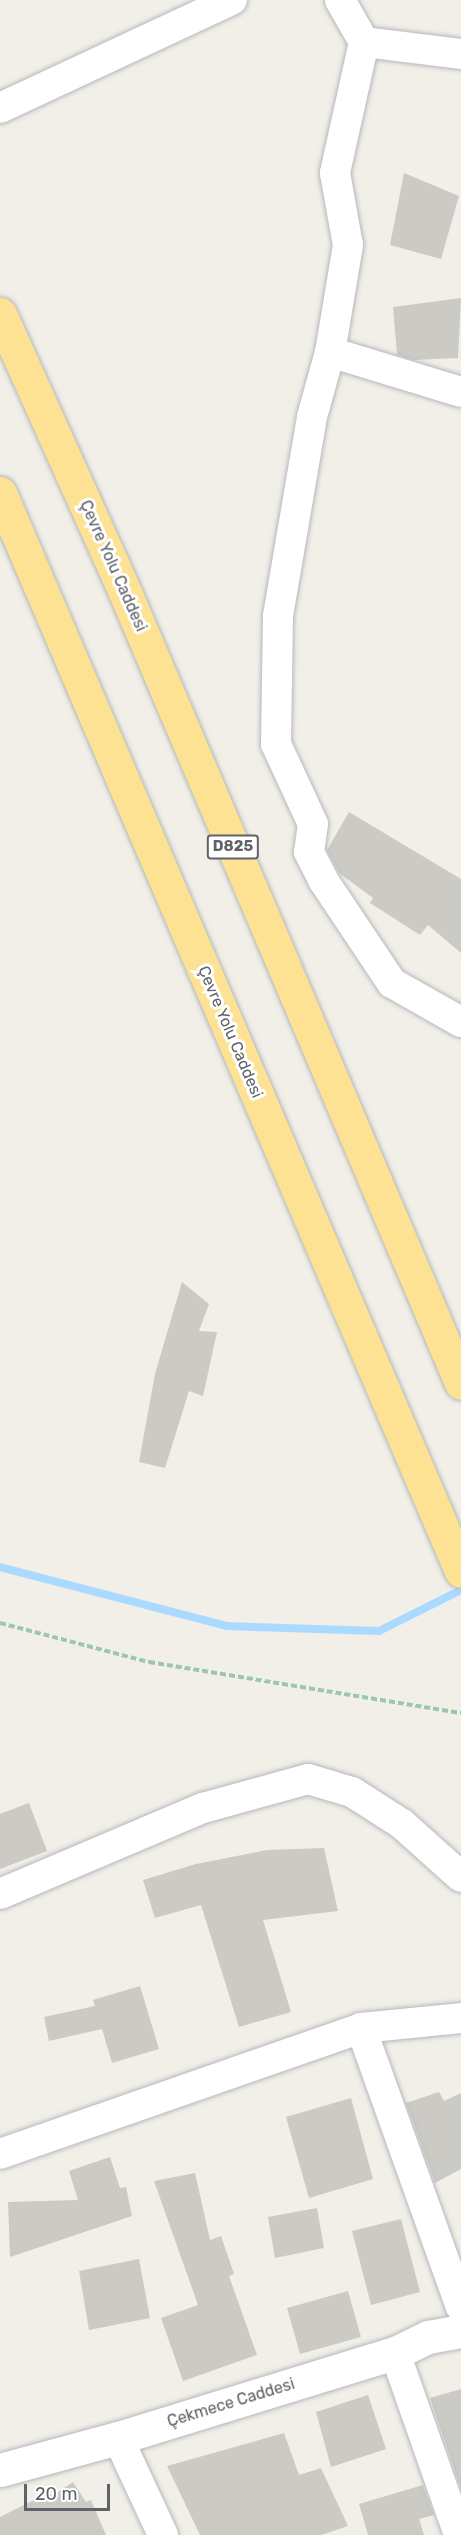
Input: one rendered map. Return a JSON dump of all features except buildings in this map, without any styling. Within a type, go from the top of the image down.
[{"type":"highway","name":"Çevre Yolu Caddesi","points":[[0,314],[121,584],[461,1383]]},
{"type":"highway","name":"Çevre Yolu Caddesi","points":[[0,493],[461,1571]]},
{"type":"main road","name":"Çekmece Caddesi","points":[[0,2470],[118,2439],[394,2353],[428,2337],[461,2331]]},
{"type":"street","points":[[0,108],[232,0]]},
{"type":"street","points":[[340,0],[364,42],[335,173],[348,244],[330,352],[312,417],[278,616],[276,744],[314,824],[309,852],[323,880],[392,983],[461,1022]]},
{"type":"street","points":[[364,42],[461,54]]},
{"type":"street","points":[[330,352],[461,392]]},
{"type":"street","points":[[0,1894],[203,1808],[308,1779],[352,1792],[402,1824],[461,1878]]},
{"type":"street","points":[[0,2154],[362,2028],[461,2018]]},
{"type":"street","points":[[362,2028],[461,2307]]},
{"type":"street","points":[[394,2353],[459,2535]]},
{"type":"street","points":[[118,2439],[164,2535]]},
{"type":"path","points":[[0,1623],[149,1662],[461,1713]]},
{"type":"waterway","points":[[0,1567],[226,1626],[379,1631],[461,1590]]}]
